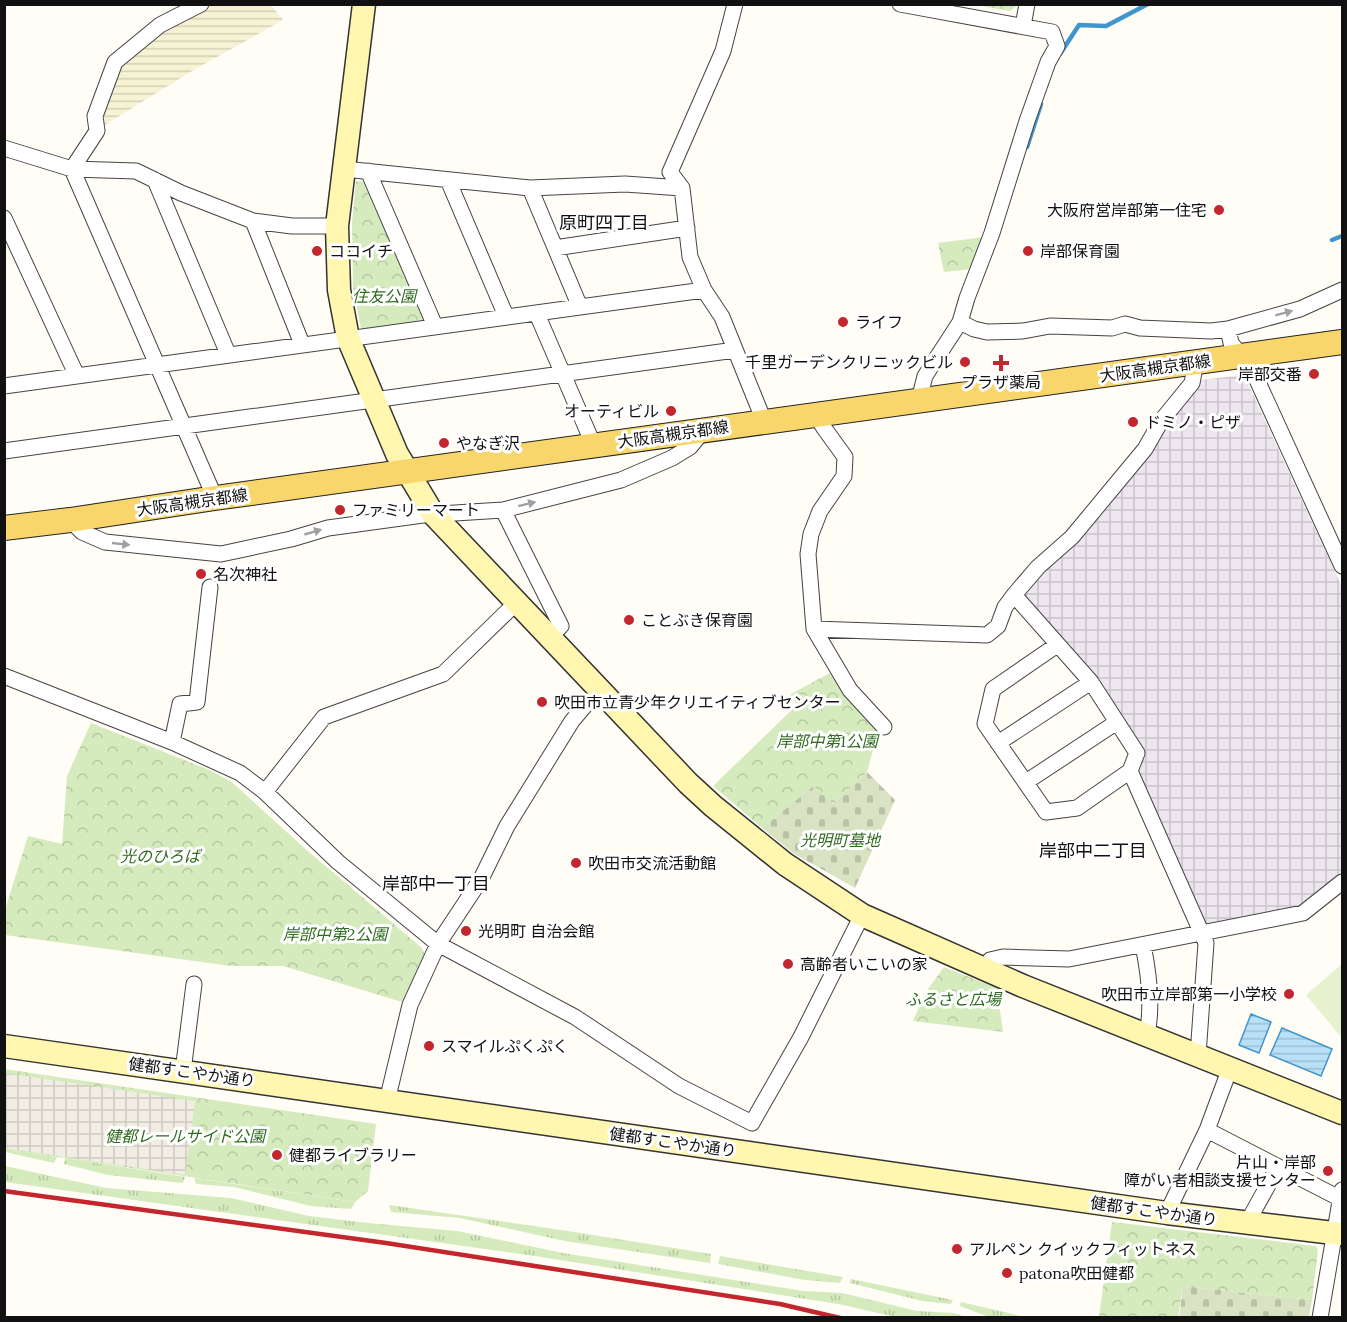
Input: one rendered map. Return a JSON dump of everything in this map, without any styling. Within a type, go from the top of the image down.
[{"type":"main road","name":"大阪高槻京都線","points":[[4,528],[1342,342]]},
{"type":"street","points":[[72,169],[97,131],[95,116],[115,62],[160,25],[201,4]]},
{"type":"street","points":[[364,4],[337,226],[339,290],[348,338],[397,454],[433,514],[713,806],[785,864],[862,915],[1023,986],[1342,1113]]},
{"type":"street","points":[[735,4],[723,51],[670,172],[682,188],[690,257],[704,290],[722,317],[764,421]]},
{"type":"street","points":[[900,4],[1052,32],[1057,46],[1048,62],[1027,121],[992,233],[966,298],[960,322],[925,376],[919,400]]},
{"type":"street","points":[[1023,26],[1027,4]]},
{"type":"street","points":[[4,148],[72,169],[136,171],[181,193],[253,221],[292,226],[337,226]]},
{"type":"street","points":[[72,169],[214,498]]},
{"type":"street","points":[[344,170],[530,188],[625,184],[682,188]]},
{"type":"street","points":[[368,171],[435,326]]},
{"type":"street","points":[[154,180],[228,354]]},
{"type":"street","points":[[448,180],[506,316]]},
{"type":"street","points":[[530,188],[580,307]]},
{"type":"street","points":[[4,219],[77,376]]},
{"type":"street","points":[[253,221],[302,345]]},
{"type":"street","points":[[555,248],[687,228]]},
{"type":"street","points":[[4,386],[704,290]]},
{"type":"street","points":[[960,322],[987,332],[1023,331],[1050,326],[1112,328],[1125,324],[1140,328],[1211,332],[1300,309],[1342,290]]},
{"type":"street","points":[[537,314],[594,446]]},
{"type":"street","points":[[1228,329],[1231,343],[1252,369],[1342,566]]},
{"type":"street","points":[[4,451],[735,350]]},
{"type":"street","points":[[814,629],[987,635],[998,626],[1005,607],[1014,595],[1038,567],[1072,537],[1146,449],[1161,421],[1192,383],[1196,362]]},
{"type":"street","points":[[816,415],[845,457],[844,476],[820,511],[809,544],[808,563],[814,629],[850,690],[885,727]]},
{"type":"street","points":[[70,520],[82,532],[105,542],[221,554],[291,539],[328,528],[433,514],[502,510],[621,480],[672,458],[690,447],[704,430]]},
{"type":"street","points":[[502,510],[561,626],[550,637]]},
{"type":"street","points":[[172,742],[180,704],[197,702],[210,586]]},
{"type":"street","points":[[1014,595],[1091,682],[1137,753],[1130,771],[1077,808],[1046,812],[985,724],[993,689],[1058,645]]},
{"type":"street","points":[[265,792],[324,717],[443,674],[516,603]]},
{"type":"street","points":[[4,676],[172,742],[240,773],[265,792],[338,862],[438,944],[574,1017],[640,1058],[679,1086],[752,1124],[801,1037],[862,915]]},
{"type":"street","points":[[998,743],[1091,682]]},
{"type":"street","points":[[387,1101],[410,1005],[438,944],[481,879],[507,826],[572,721],[589,701],[606,697]]},
{"type":"street","points":[[1026,782],[1117,722]]},
{"type":"street","points":[[1130,771],[1206,943],[1198,1055]]},
{"type":"street","points":[[998,974],[990,960],[1003,957],[1069,959],[1303,913],[1342,882]]},
{"type":"street","points":[[1143,945],[1150,979],[1147,1034]]},
{"type":"street","points":[[183,1071],[198,1006],[194,984]]},
{"type":"street","name":"健都すこやか通り","points":[[4,1046],[1167,1214],[1339,1233]]},
{"type":"street","points":[[1167,1214],[1207,1130],[1230,1068]]},
{"type":"street","points":[[1207,1130],[1278,1167],[1342,1195],[1339,1233],[1320,1317]]},
{"type":"street","points":[[1247,1223],[1278,1167]]},
{"type":"shaded area","points":[[214,5],[271,5],[283,20],[192,71],[103,126],[102,116],[119,66],[164,29]]},
{"type":"shaded area","points":[[1244,375],[1342,587],[1342,877],[1307,905],[1202,925],[1135,771],[1143,753],[1023,599],[1022,590],[1200,380]]},
{"type":"shaded area","points":[[4,1073],[195,1101],[185,1175],[5,1148]]},
{"type":"green space","points":[[975,4],[1018,5],[1010,11]]},
{"type":"green space","name":"住友公園","points":[[356,181],[367,182],[425,316],[422,321],[361,329],[353,287],[352,223]]},
{"type":"green space","points":[[984,237],[972,269],[944,272],[938,243]]},
{"type":"green space","name":"岸部中第1公園","points":[[830,673],[876,724],[878,732],[867,772],[833,804],[814,786],[762,828],[713,786],[797,705],[789,695]]},
{"type":"green space","name":"光のひろば","points":[[91,723],[212,771],[233,783],[302,846],[422,948],[425,956],[402,1002],[283,966],[231,966],[5,935],[5,910],[28,836],[62,844],[67,776]]},
{"type":"green space","name":"光明町墓地","points":[[867,772],[895,800],[855,888],[793,853],[762,828],[814,785],[833,804]]},
{"type":"green space","points":[[1342,964],[1342,1038],[1306,995]]},
{"type":"green space","name":"ふるさと広場","points":[[944,967],[997,988],[1003,1032],[913,1021],[925,993]]},
{"type":"green space","name":"健都レールサイド公園","points":[[4,1069],[376,1124],[368,1191],[355,1202],[5,1149]]},
{"type":"green space","points":[[4,1149],[57,1157],[54,1163],[5,1152]]},
{"type":"green space","points":[[65,1158],[185,1177],[183,1183],[108,1175],[64,1164]]},
{"type":"green space","points":[[5,1166],[106,1188],[231,1198],[309,1216],[457,1231],[563,1253],[804,1291],[842,1293],[917,1311],[954,1313],[965,1317],[896,1317],[838,1304],[535,1256],[5,1182]]},
{"type":"green space","points":[[194,1178],[355,1202],[351,1209],[311,1206],[234,1187],[196,1184]]},
{"type":"green space","points":[[389,1205],[711,1254],[710,1263],[565,1241],[460,1218],[391,1212]]},
{"type":"green space","points":[[1112,1222],[1316,1246],[1318,1250],[1312,1300],[1183,1286],[1178,1317],[1099,1317]]},
{"type":"green space","points":[[720,1256],[843,1277],[840,1283],[805,1280],[718,1264]]},
{"type":"green space","points":[[851,1279],[953,1300],[951,1304],[922,1301],[850,1283]]},
{"type":"green space","points":[[1183,1286],[1312,1300],[1309,1317],[1179,1318]]},
{"type":"green space","points":[[961,1302],[1025,1317],[989,1317],[960,1306]]},
{"type":"water","points":[[1251,1014],[1271,1022],[1259,1053],[1239,1045]]},
{"type":"water","points":[[1282,1028],[1332,1049],[1321,1076],[1270,1055]]},
{"type":"waterway","points":[[1060,54],[1079,25],[1106,26],[1148,4]]},
{"type":"waterway","points":[[1027,147],[1041,104]]},
{"type":"waterway","points":[[1332,240],[1342,236]]},
{"type":"railway","points":[[4,1191],[386,1243],[780,1304],[840,1318]]},
{"type":"place","name":"大阪府営岸部第一住宅","points":[[1219,210]]},
{"type":"place","name":"ココイチ","points":[[317,251]]},
{"type":"place","name":"岸部保育園","points":[[1028,251]]},
{"type":"place","name":"ライフ","points":[[843,322]]},
{"type":"place","name":"千里ガーデンクリニックビル","points":[[965,362]]},
{"type":"place","name":"プラザ薬局","points":[[1001,363]]},
{"type":"place","name":"岸部交番","points":[[1314,374]]},
{"type":"place","name":"オーティビル","points":[[671,411]]},
{"type":"place","name":"ドミノ・ピザ","points":[[1133,422]]},
{"type":"place","name":"やなぎ沢","points":[[444,443]]},
{"type":"place","name":"ファミリーマート","points":[[340,510]]},
{"type":"place","name":"名次神社","points":[[201,574]]},
{"type":"place","name":"ことぶき保育園","points":[[629,620]]},
{"type":"place","name":"吹田市立青少年クリエイティブセンター","points":[[542,702]]},
{"type":"place","name":"吹田市交流活動館","points":[[576,863]]},
{"type":"place","name":"光明町 自治会館","points":[[466,931]]},
{"type":"place","name":"高齢者いこいの家","points":[[788,964]]},
{"type":"place","name":"吹田市立岸部第一小学校","points":[[1289,994]]},
{"type":"place","name":"スマイルぷくぷく","points":[[429,1046]]},
{"type":"place","name":"健都ライブラリー","points":[[277,1155]]},
{"type":"place","name":"片山・岸部 障がい者相談支援センター","points":[[1328,1171]]},
{"type":"place","name":"アルペン クイックフィットネス","points":[[957,1249]]},
{"type":"place","name":"patona吹田健都","points":[[1007,1273]]},
{"type":"district","name":"原町四丁目","points":[[604,223]]},
{"type":"district","name":"岸部中二丁目","points":[[1093,851]]},
{"type":"district","name":"岸部中一丁目","points":[[436,884]]},
{"type":"park label","name":"岸部中第2公園","points":[[335,934]]}]
